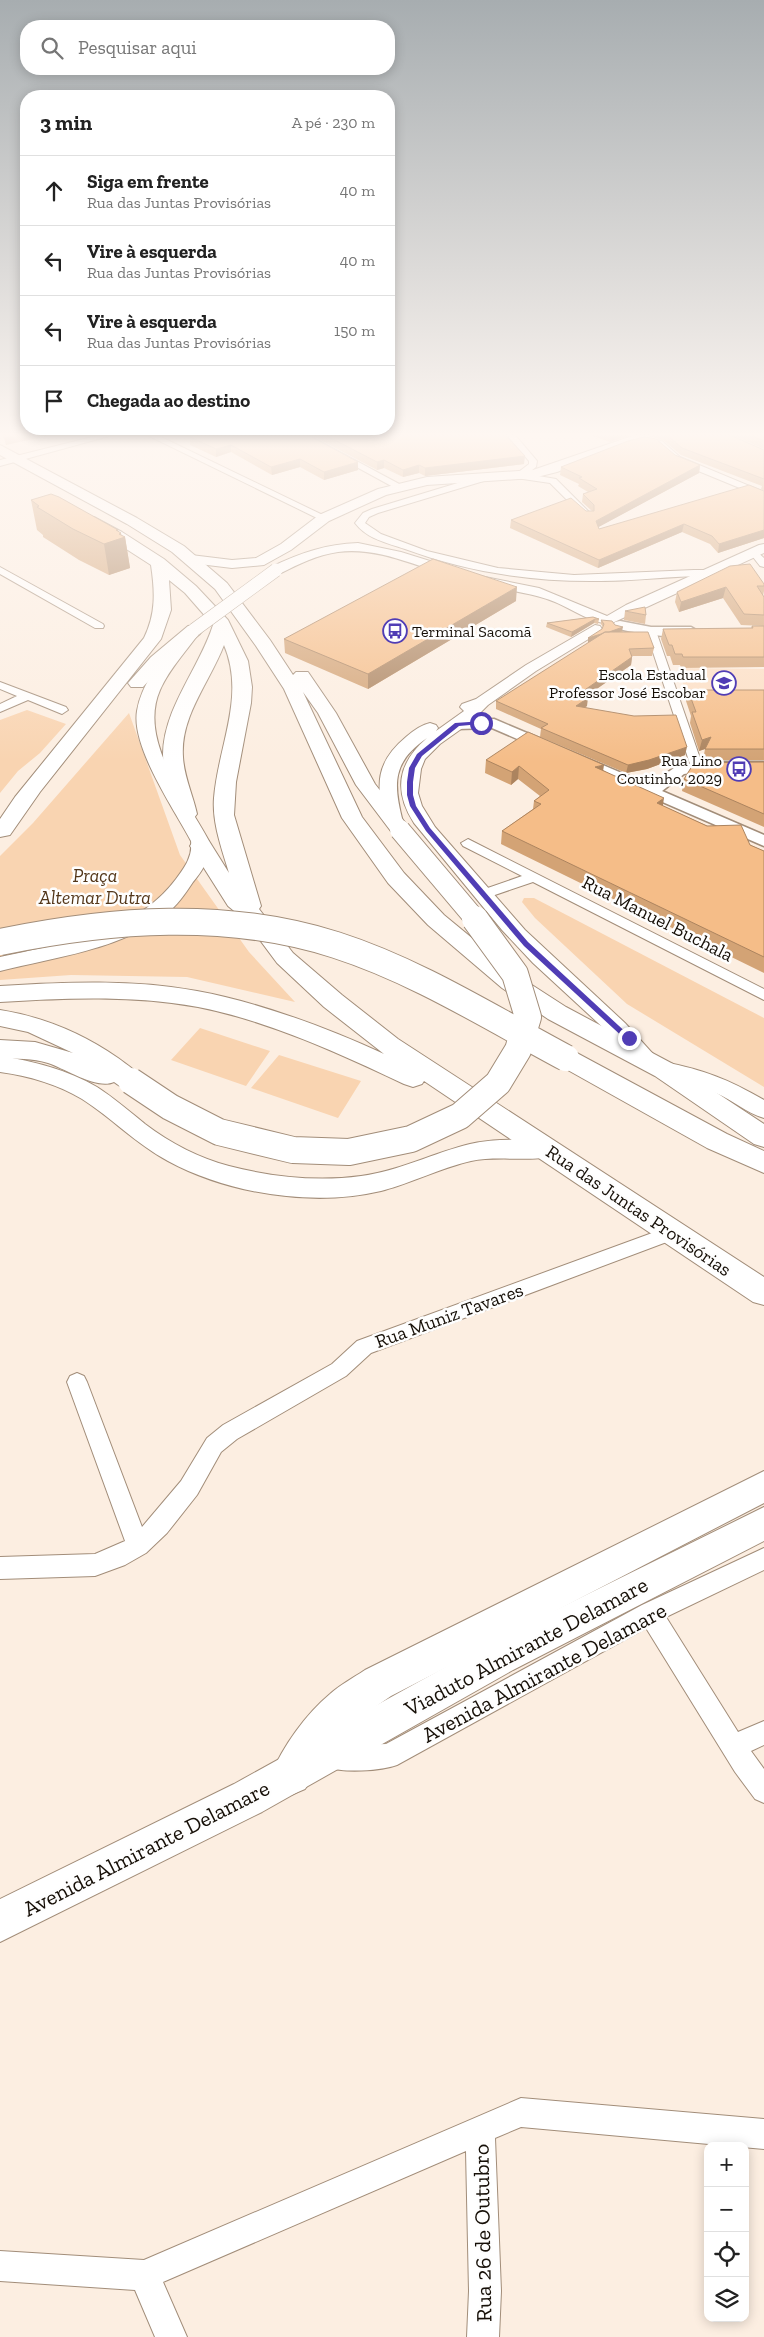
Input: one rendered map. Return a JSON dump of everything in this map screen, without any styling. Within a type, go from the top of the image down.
[{"type":"main road","points":[[129,544],[158,562],[191,591],[222,624],[241,660],[243,688],[226,774],[224,816],[240,877],[253,915]]},
{"type":"main road","points":[[168,544],[191,559],[222,586],[264,644],[293,689],[352,818],[396,878],[436,920],[510,982],[557,1013],[655,1065],[764,1137]]},
{"type":"main road","points":[[191,559],[232,564],[259,562],[290,544]]},
{"type":"main road","points":[[1,833],[52,782],[157,661],[194,630],[276,570],[307,544]]},
{"type":"main road","points":[[276,570],[317,552],[329,549],[354,547],[398,554],[464,576],[525,588],[558,599],[607,624]]},
{"type":"main road","points":[[397,826],[387,791],[387,774],[393,760],[418,736],[461,709],[482,702],[531,668],[631,608],[759,550]]},
{"type":"main road","points":[[1,833],[37,779],[152,639],[160,624],[164,608],[164,596],[158,562]]},
{"type":"main road","points":[[187,814],[174,767],[173,754],[176,735],[186,702],[213,650],[222,624]]},
{"type":"main road","points":[[194,630],[162,673],[152,690],[145,714],[147,732],[155,757],[187,814],[201,846],[236,901],[253,915],[285,958],[333,1001],[389,1045],[514,1128]]},
{"type":"main road","points":[[0,1018],[42,1028],[69,1039],[94,1053],[127,1078],[170,1106],[219,1132],[292,1150],[349,1152],[411,1139],[460,1116],[498,1083],[518,1050],[528,1017],[516,974],[489,936],[397,826],[366,785],[327,713],[305,679],[264,644]]},
{"type":"main road","points":[[482,702],[475,713],[419,755],[412,768],[410,795],[413,806],[428,829],[526,944],[606,1016],[655,1065],[698,1077],[726,1088],[764,1110]]},
{"type":"main road","points":[[0,964],[113,934],[142,922],[159,910],[185,881],[195,868],[201,846]]},
{"type":"main road","points":[[0,942],[48,931],[96,924],[170,920],[234,924],[292,933],[335,944],[432,986],[717,1141],[764,1163]]},
{"type":"main road","points":[[0,994],[61,990],[142,992],[198,999],[282,1022],[348,1046],[514,1128]]},
{"type":"main road","points":[[0,1049],[35,1052],[53,1056],[95,1073],[127,1078]]},
{"type":"main road","points":[[0,1064],[22,1067],[72,1084],[90,1094],[147,1137],[184,1160],[209,1170],[275,1185],[354,1186],[416,1172],[470,1153],[510,1149],[549,1149]]},
{"type":"main road","name":"Rua das Juntas Provisórias","points":[[514,1128],[549,1149],[763,1292]]},
{"type":"main road","points":[[305,1767],[322,1729],[343,1707],[378,1682],[764,1486]]},
{"type":"main road","name":"Viaduto Almirante Delamare","points":[[305,1767],[355,1736],[500,1656],[764,1523]]},
{"type":"main road","name":"Avenida Almirante Delamare","points":[[0,1921],[305,1767]]},
{"type":"street","points":[[400,544],[411,549],[498,572],[599,578],[682,572],[707,573]]},
{"type":"street","points":[[759,550],[764,564]]},
{"type":"street","points":[[0,570],[99,626]]},
{"type":"street","points":[[607,624],[651,630],[708,631]]},
{"type":"street","points":[[651,630],[697,767]]},
{"type":"street","points":[[0,686],[62,710]]},
{"type":"street","points":[[0,708],[28,696]]},
{"type":"street","points":[[482,702],[494,723]]},
{"type":"street","points":[[457,725],[494,723],[764,841]]},
{"type":"street","points":[[652,791],[679,772],[697,767],[764,767]]},
{"type":"street","name":"Rua Manuel Buchala","points":[[468,843],[764,995]]},
{"type":"street","points":[[484,894],[534,877]]},
{"type":"street","name":"Rua Muniz Tavares","points":[[138,1546],[159,1526],[189,1488],[214,1445],[230,1432],[339,1370],[364,1347],[674,1232]]},
{"type":"street","points":[[0,1568],[95,1564],[117,1558],[138,1546],[77,1382]]},
{"type":"street","name":"Avenida Almirante Delamare","points":[[305,1767],[388,1756],[650,1613],[764,1559]]},
{"type":"street","points":[[650,1613],[733,1746],[764,1790]]},
{"type":"street","points":[[733,1746],[764,1733]]},
{"type":"street","points":[[0,2266],[144,2275],[520,2112],[764,2134]]},
{"type":"street","name":"Rua 26 de Outubro","points":[[480,2129],[485,2291],[483,2337]]},
{"type":"street","points":[[144,2275],[171,2337]]},
{"type":"shaded area","name":"Escola Estadual Professor José Escobar","points":[[678,668],[764,669],[764,698],[688,699]]},
{"type":"green space","points":[[27,710],[66,724],[40,753],[18,771],[0,793],[0,720]]},
{"type":"green space","name":"Praça Altemar Dutra","points":[[129,713],[180,855],[249,952],[295,1002],[187,977],[71,975],[0,980],[0,856],[33,823]]},
{"type":"green space","points":[[524,898],[534,898],[764,1018],[764,1087],[627,1004],[535,918],[522,902]]},
{"type":"green space","points":[[200,1028],[270,1051],[246,1086],[171,1060]]},
{"type":"green space","points":[[279,1055],[361,1081],[338,1118],[251,1088]]},
{"type":"building","points":[[564,544],[637,544],[599,560]]},
{"type":"building","name":"Terminal Sacomã","points":[[433,559],[517,587],[368,674],[284,639]]},
{"type":"building","points":[[750,564],[764,584],[764,586],[757,586],[764,597],[764,615],[744,614],[726,587],[681,602],[677,592],[730,566]]},
{"type":"building","points":[[645,607],[646,615],[625,611]]},
{"type":"building","points":[[593,617],[599,619],[595,619],[572,632],[547,623]]},
{"type":"building","points":[[601,620],[612,621],[615,625],[623,627],[588,638],[602,629],[604,624]]},
{"type":"building","points":[[752,626],[764,626],[764,657],[683,657],[682,654],[675,654],[672,645],[669,645],[663,629],[753,628]]},
{"type":"building","points":[[605,632],[648,632],[654,648],[629,649],[632,657],[579,694],[588,698],[576,706],[634,716],[676,715],[687,747],[628,765],[541,728],[548,724],[496,701]]},
{"type":"building","points":[[688,690],[764,690],[764,749],[705,749],[711,737],[702,740],[692,712],[696,712]]},
{"type":"building","points":[[528,732],[604,765],[595,767],[664,798],[657,803],[707,826],[741,825],[750,845],[764,851],[764,957],[502,831],[541,804],[534,801],[549,790],[519,766],[512,772],[486,760]]},
{"type":"building","points":[[764,762],[764,814],[684,779],[694,763]]},
{"type":"place","name":"Terminal Sacomã","points":[[395,631]]},
{"type":"place","name":"Escola Estadual Professor José Escobar","points":[[724,683]]},
{"type":"place","name":"Rua Lino Coutinho, 2029","points":[[739,769]]},
{"type":"route","points":[[481,723],[457,725],[419,755],[412,768],[410,782],[410,795],[413,806],[428,829],[526,944],[629,1038]]}]
